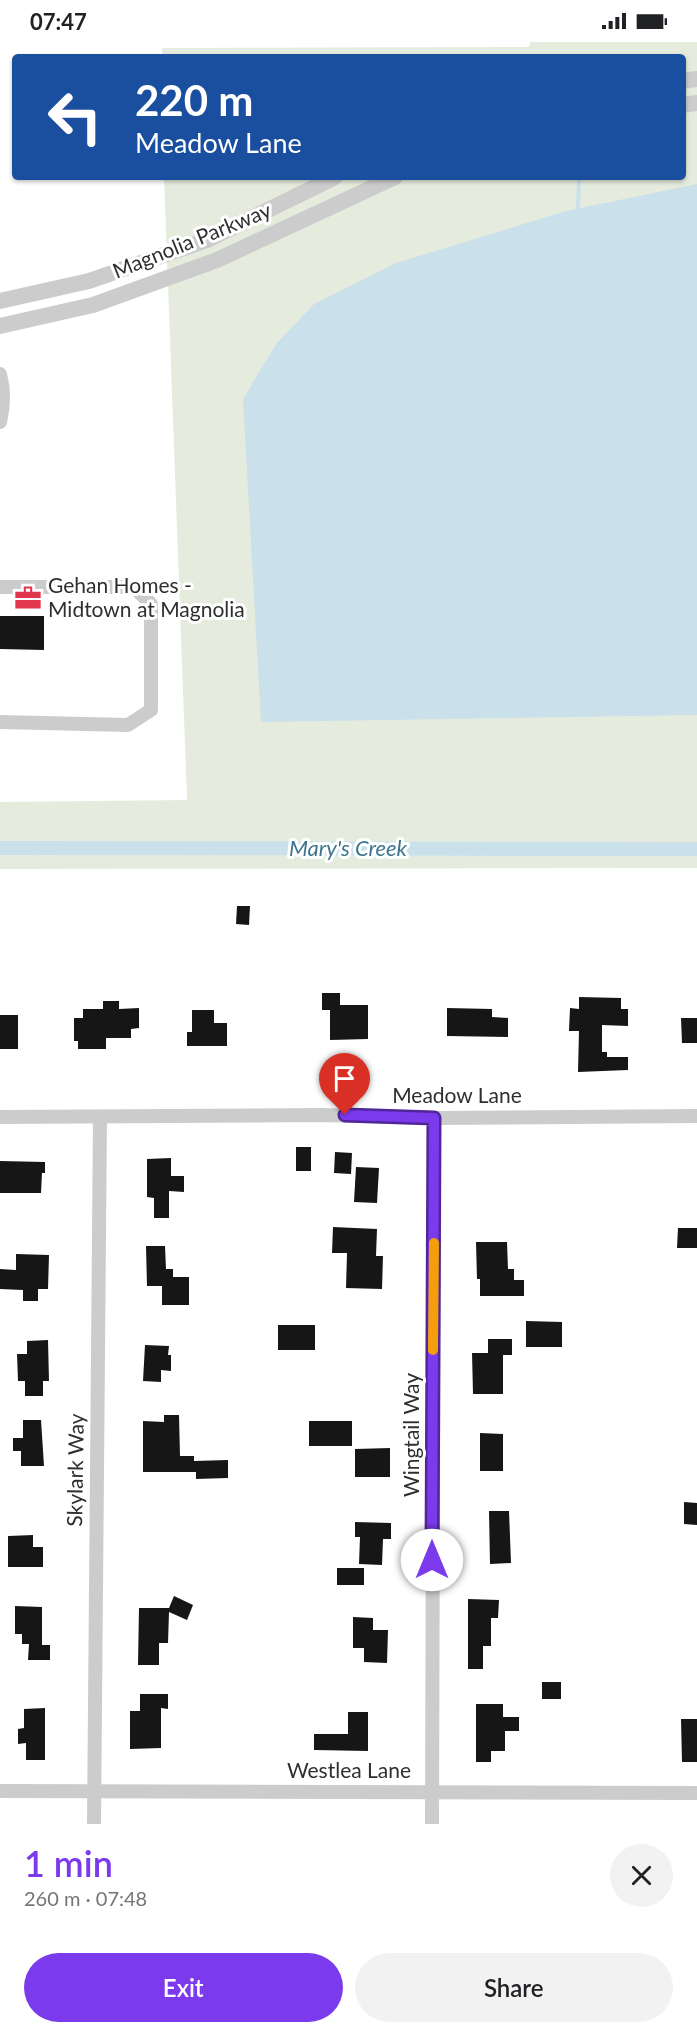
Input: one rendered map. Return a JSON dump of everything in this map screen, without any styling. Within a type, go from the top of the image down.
[{"type":"street","name":"Magnolia Parkway","points":[[0,301],[89,281],[207,240],[329,180]]},
{"type":"street","name":"Magnolia Parkway","points":[[0,326],[93,305],[217,260],[388,180]]},
{"type":"street","points":[[0,374],[3,384],[3,412],[0,422]]},
{"type":"street","points":[[0,587],[134,587],[151,604],[151,710],[128,725],[0,722]]},
{"type":"street","name":"Meadow Lane","points":[[0,1117],[697,1116]]},
{"type":"street","name":"Skylark Way","points":[[94,1824],[100,1117]]},
{"type":"street","name":"Wingtail Way","points":[[432,1824],[434,1118]]},
{"type":"street","name":"Westlea Lane","points":[[0,1791],[697,1793]]},
{"type":"green space","points":[[530,42],[697,42],[697,868],[0,869],[0,802],[187,800],[164,180],[686,180],[686,54],[163,54],[162,48],[529,47]]},
{"type":"water","points":[[697,184],[697,715],[261,722],[243,399],[276,344],[314,304],[396,263],[566,211]]},
{"type":"building","points":[[0,616],[44,616],[44,650],[0,649]]},
{"type":"building","points":[[237,906],[250,906],[249,925],[236,924]]},
{"type":"building","points":[[322,993],[340,993],[340,1005],[368,1005],[368,1039],[330,1040],[330,1010],[322,1010]]},
{"type":"building","points":[[579,997],[621,998],[621,1009],[628,1009],[628,1026],[602,1025],[602,1052],[607,1052],[607,1057],[628,1057],[628,1070],[578,1072],[579,1031],[569,1031],[570,1008],[579,1009]]},
{"type":"building","points":[[103,1001],[119,1001],[119,1009],[139,1008],[139,1028],[131,1029],[131,1038],[106,1038],[106,1049],[78,1049],[78,1041],[74,1041],[74,1018],[83,1018],[83,1009],[103,1009]]},
{"type":"building","points":[[447,1008],[492,1009],[492,1017],[508,1018],[508,1037],[447,1036]]},
{"type":"building","points":[[192,1010],[214,1010],[214,1023],[227,1023],[227,1046],[187,1046],[187,1032],[192,1032]]},
{"type":"building","points":[[0,1015],[18,1015],[18,1049],[0,1049]]},
{"type":"building","points":[[681,1018],[697,1018],[697,1043],[682,1043]]},
{"type":"building","points":[[296,1147],[311,1147],[311,1171],[296,1171]]},
{"type":"building","points":[[335,1152],[352,1153],[351,1174],[334,1173]]},
{"type":"building","points":[[171,1158],[171,1176],[184,1176],[184,1192],[169,1191],[169,1218],[154,1218],[154,1198],[147,1197],[147,1159]]},
{"type":"building","points":[[0,1161],[45,1162],[41,1193],[0,1193]]},
{"type":"building","points":[[356,1167],[379,1168],[377,1203],[354,1202]]},
{"type":"building","points":[[333,1227],[377,1229],[376,1256],[383,1256],[382,1289],[346,1288],[347,1253],[332,1253]]},
{"type":"building","points":[[678,1228],[697,1228],[697,1248],[677,1248]]},
{"type":"building","points":[[476,1242],[507,1242],[508,1269],[514,1269],[514,1280],[524,1280],[524,1296],[480,1296]]},
{"type":"building","points":[[146,1246],[165,1246],[166,1269],[173,1269],[173,1277],[189,1277],[189,1305],[162,1305],[162,1286],[147,1286]]},
{"type":"building","points":[[16,1254],[49,1255],[48,1289],[38,1289],[38,1301],[23,1301],[23,1290],[0,1289],[0,1269],[16,1270]]},
{"type":"building","points":[[526,1321],[562,1322],[562,1347],[526,1347]]},
{"type":"building","points":[[278,1325],[315,1325],[315,1350],[278,1350]]},
{"type":"building","points":[[488,1339],[512,1339],[512,1355],[503,1355],[503,1394],[473,1394],[472,1353],[488,1353]]},
{"type":"building","points":[[48,1340],[49,1381],[43,1381],[43,1396],[25,1396],[25,1381],[18,1381],[17,1354],[27,1354],[27,1341]]},
{"type":"building","points":[[145,1345],[169,1346],[171,1371],[161,1370],[161,1382],[143,1381]]},
{"type":"building","points":[[164,1415],[179,1415],[180,1456],[194,1456],[194,1461],[228,1460],[228,1478],[196,1479],[196,1472],[143,1472],[143,1421],[164,1422]]},
{"type":"building","points":[[23,1420],[41,1420],[44,1466],[21,1466],[21,1451],[13,1451],[13,1438],[23,1438]]},
{"type":"building","points":[[309,1421],[352,1421],[352,1446],[309,1446]]},
{"type":"building","points":[[480,1433],[503,1434],[503,1471],[480,1471]]},
{"type":"building","points":[[390,1448],[390,1477],[355,1477],[355,1449]]},
{"type":"building","points":[[684,1502],[697,1503],[697,1525],[684,1524]]},
{"type":"building","points":[[489,1511],[509,1511],[511,1563],[490,1564]]},
{"type":"building","points":[[355,1522],[391,1523],[391,1539],[383,1539],[382,1565],[359,1564],[360,1537],[355,1537]]},
{"type":"building","points":[[33,1535],[33,1547],[43,1547],[43,1567],[8,1567],[8,1536]]},
{"type":"building","points":[[337,1568],[364,1568],[364,1585],[337,1585]]},
{"type":"building","points":[[174,1596],[193,1605],[187,1620],[169,1612],[168,1643],[159,1643],[159,1665],[138,1665],[139,1608],[169,1608]]},
{"type":"building","points":[[468,1599],[499,1600],[498,1618],[491,1618],[491,1646],[483,1646],[483,1669],[468,1669]]},
{"type":"building","points":[[15,1606],[42,1607],[42,1645],[50,1645],[50,1660],[28,1660],[29,1644],[22,1644],[22,1634],[15,1634]]},
{"type":"building","points":[[353,1617],[373,1618],[373,1630],[388,1630],[387,1663],[364,1662],[364,1648],[353,1648]]},
{"type":"building","points":[[542,1682],[561,1682],[561,1699],[542,1699]]},
{"type":"building","points":[[140,1694],[168,1694],[168,1709],[161,1708],[161,1748],[130,1749],[130,1711],[140,1711]]},
{"type":"building","points":[[476,1704],[503,1704],[503,1717],[519,1717],[519,1731],[505,1731],[505,1751],[491,1751],[491,1762],[476,1762]]},
{"type":"building","points":[[45,1708],[45,1760],[26,1760],[26,1743],[18,1744],[18,1729],[24,1728],[24,1709]]},
{"type":"building","points":[[348,1712],[368,1712],[368,1751],[314,1750],[314,1734],[348,1734]]},
{"type":"building","points":[[681,1719],[697,1719],[697,1762],[682,1762]]},
{"type":"waterway","points":[[578,208],[579,180]]},
{"type":"waterway","name":"Mary's Creek","points":[[0,848],[697,849]]},
{"type":"slow traffic","points":[[433,1350],[434,1243]]},
{"type":"place","name":"Gehan Homes - Midtown at Magnolia","points":[[28,598]]},
{"type":"route","points":[[345,1115],[434,1118],[432,1560]]}]
